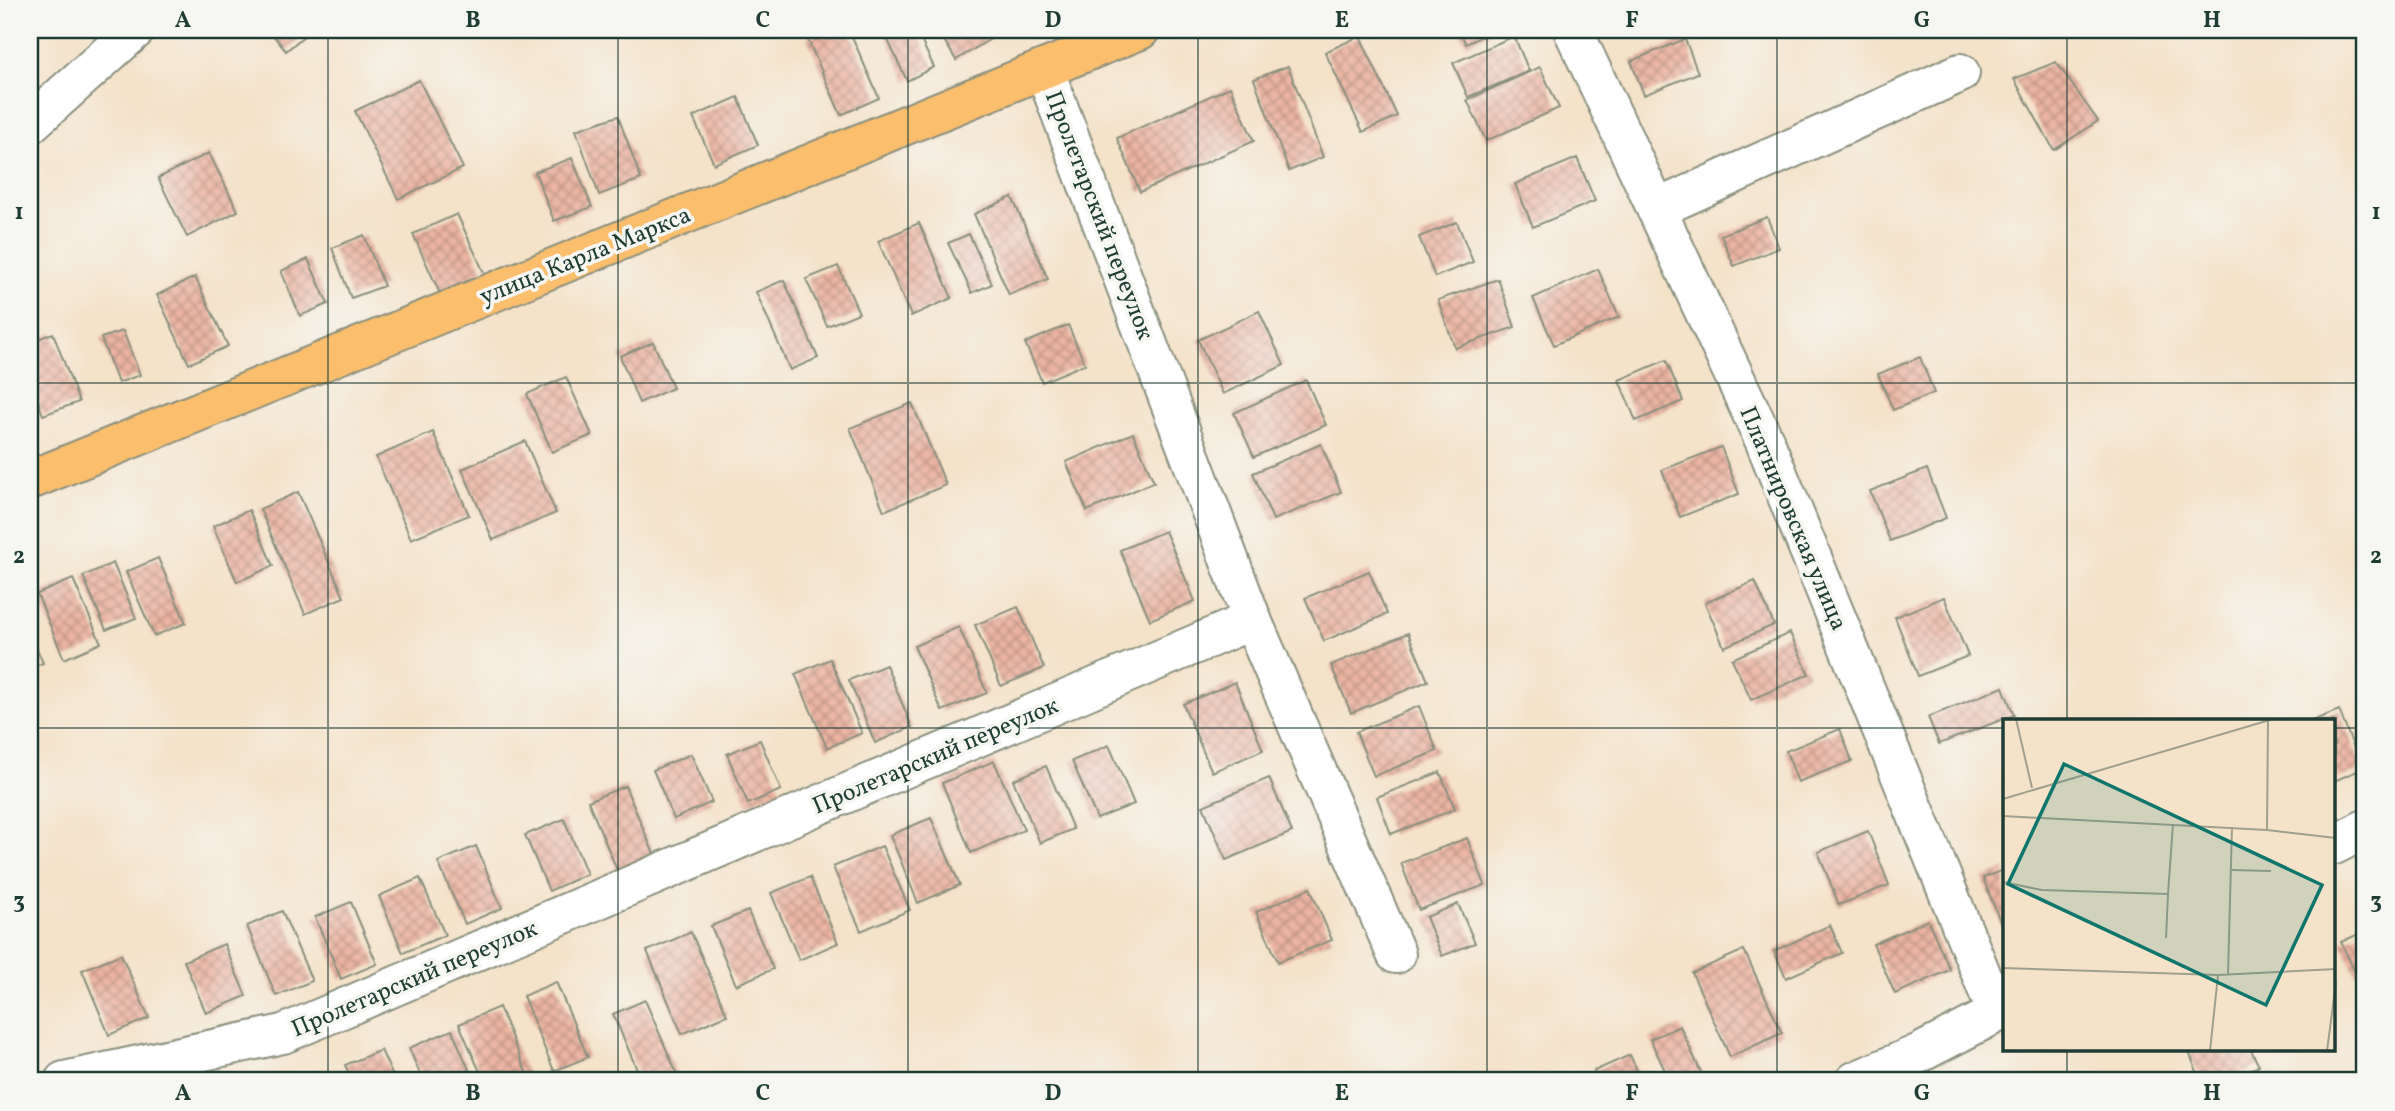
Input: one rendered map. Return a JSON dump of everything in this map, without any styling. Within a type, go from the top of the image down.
[{"type":"main road","name":"улица Карла Маркса","points":[[30,480],[1140,30]]},
{"type":"street","points":[[30,124],[135,30]]},
{"type":"street","name":"Платнировская улица","points":[[1573,30],[1765,442],[2001,1011]]},
{"type":"street","name":"Пролетарский переулок","points":[[64,1081],[283,1034],[1252,620],[1044,69]]},
{"type":"street","points":[[1656,209],[1960,74]]},
{"type":"street","points":[[1252,620],[1396,954]]},
{"type":"street","points":[[2336,844],[2365,829]]},
{"type":"street","points":[[1855,1081],[1925,1067],[2001,1011]]},
{"type":"building","points":[[269,30],[311,30],[286,51]]},
{"type":"building","points":[[825,30],[849,30],[879,98],[841,115],[807,38]]},
{"type":"building","points":[[895,30],[916,30],[934,67],[907,81],[885,34]]},
{"type":"building","points":[[938,30],[987,30],[992,38],[956,60]]},
{"type":"building","points":[[1459,30],[1495,30],[1466,44]]},
{"type":"building","points":[[1613,30],[1636,30],[1616,38]]},
{"type":"building","points":[[1360,36],[1397,116],[1363,132],[1325,52]]},
{"type":"building","points":[[1514,36],[1529,71],[1468,97],[1453,63]]},
{"type":"building","points":[[1685,39],[1698,73],[1644,95],[1631,61]]},
{"type":"building","points":[[2056,62],[2098,121],[2054,150],[2014,79]]},
{"type":"building","points":[[1288,66],[1323,157],[1289,171],[1254,79]]},
{"type":"building","points":[[1540,67],[1559,108],[1486,141],[1467,100]]},
{"type":"building","points":[[419,80],[463,168],[398,199],[355,111]]},
{"type":"building","points":[[1230,87],[1254,141],[1140,192],[1117,138]]},
{"type":"building","points":[[738,97],[758,145],[714,164],[693,117]]},
{"type":"building","points":[[618,116],[641,179],[599,195],[576,130]]},
{"type":"building","points":[[209,153],[238,211],[187,237],[158,178]]},
{"type":"building","points":[[572,158],[592,207],[554,221],[535,172]]},
{"type":"building","points":[[1577,158],[1595,201],[1533,227],[1515,184]]},
{"type":"building","points":[[1012,197],[1048,279],[1009,295],[974,214]]},
{"type":"building","points":[[457,214],[486,277],[441,296],[413,234]]},
{"type":"building","points":[[1767,217],[1779,248],[1734,266],[1721,235]]},
{"type":"building","points":[[1457,222],[1473,262],[1435,277],[1419,237]]},
{"type":"building","points":[[919,223],[952,298],[911,316],[878,241]]},
{"type":"building","points":[[969,234],[992,284],[972,293],[948,243]]},
{"type":"building","points":[[364,235],[384,286],[351,298],[332,248]]},
{"type":"building","points":[[308,259],[328,304],[300,316],[281,271]]},
{"type":"building","points":[[838,266],[859,313],[827,326],[806,279]]},
{"type":"building","points":[[1598,269],[1619,317],[1554,345],[1533,298]]},
{"type":"building","points":[[195,277],[228,346],[189,364],[157,295]]},
{"type":"building","points":[[1498,279],[1515,327],[1455,348],[1438,300]]},
{"type":"building","points":[[784,280],[818,358],[790,370],[756,292]]},
{"type":"building","points":[[1259,311],[1284,365],[1223,394],[1198,340]]},
{"type":"building","points":[[1068,325],[1085,364],[1042,382],[1025,343]]},
{"type":"building","points":[[123,331],[140,375],[118,383],[101,338]]},
{"type":"building","points":[[53,333],[79,402],[43,415],[30,379],[30,342]]},
{"type":"building","points":[[653,342],[673,388],[639,403],[620,356]]},
{"type":"building","points":[[1920,357],[1934,393],[1893,410],[1878,374]]},
{"type":"building","points":[[1666,360],[1683,401],[1636,421],[1619,380]]},
{"type":"building","points":[[566,377],[592,435],[552,452],[527,394]]},
{"type":"building","points":[[1306,380],[1326,425],[1254,457],[1234,413]]},
{"type":"building","points":[[912,403],[946,485],[884,511],[850,428]]},
{"type":"building","points":[[433,432],[469,515],[411,539],[376,457]]},
{"type":"building","points":[[1133,433],[1154,482],[1087,511],[1066,462]]},
{"type":"building","points":[[525,441],[556,513],[493,540],[462,469]]},
{"type":"building","points":[[1321,444],[1341,492],[1273,520],[1253,473]]},
{"type":"building","points":[[1721,447],[1739,494],[1680,517],[1662,470]]},
{"type":"building","points":[[1927,469],[1946,518],[1890,541],[1870,491]]},
{"type":"building","points":[[298,492],[344,597],[305,614],[260,509]]},
{"type":"building","points":[[249,510],[273,566],[237,582],[213,526]]},
{"type":"building","points":[[1165,531],[1195,601],[1150,620],[1120,550]]},
{"type":"building","points":[[158,558],[186,623],[154,636],[126,572]]},
{"type":"building","points":[[113,563],[136,618],[106,630],[83,576]]},
{"type":"building","points":[[1369,571],[1387,614],[1324,641],[1305,598]]},
{"type":"building","points":[[73,579],[101,643],[64,659],[37,594]]},
{"type":"building","points":[[1755,581],[1774,625],[1724,647],[1705,603]]},
{"type":"building","points":[[1944,597],[1968,656],[1918,676],[1895,617]]},
{"type":"building","points":[[1018,607],[1044,668],[1001,686],[975,625]]},
{"type":"building","points":[[959,627],[987,693],[942,711],[914,646]]},
{"type":"building","points":[[30,633],[43,663],[30,668]]},
{"type":"building","points":[[1408,633],[1428,681],[1351,713],[1331,665]]},
{"type":"building","points":[[1790,633],[1809,674],[1751,700],[1732,659]]},
{"type":"building","points":[[830,659],[862,733],[827,748],[795,674]]},
{"type":"building","points":[[886,665],[912,727],[875,743],[849,680]]},
{"type":"building","points":[[1235,682],[1263,750],[1212,772],[1183,704]]},
{"type":"building","points":[[2003,687],[2014,715],[1939,744],[1928,717]]},
{"type":"building","points":[[1419,706],[1437,751],[1374,776],[1356,732]]},
{"type":"building","points":[[2339,710],[2362,769],[2336,780],[2336,719],[2317,719]]},
{"type":"building","points":[[1840,729],[1852,761],[1798,782],[1786,751]]},
{"type":"building","points":[[760,740],[781,790],[748,804],[727,754]]},
{"type":"building","points":[[1109,745],[1134,804],[1097,819],[1072,761]]},
{"type":"building","points":[[691,754],[712,802],[674,819],[653,770]]},
{"type":"building","points":[[994,761],[1024,830],[971,853],[942,783]]},
{"type":"building","points":[[1046,766],[1073,829],[1040,843],[1013,780]]},
{"type":"building","points":[[1440,772],[1455,809],[1391,834],[1377,797]]},
{"type":"building","points":[[1269,778],[1292,832],[1226,860],[1203,806]]},
{"type":"building","points":[[625,786],[654,854],[617,870],[588,801]]},
{"type":"building","points":[[931,818],[960,885],[918,903],[890,835]]},
{"type":"building","points":[[564,819],[587,874],[549,891],[525,835]]},
{"type":"building","points":[[1868,831],[1889,885],[1839,905],[1818,852]]},
{"type":"building","points":[[1467,838],[1485,885],[1419,910],[1401,863]]},
{"type":"building","points":[[476,846],[502,908],[465,924],[438,862]]},
{"type":"building","points":[[882,846],[910,910],[861,931],[833,867]]},
{"type":"building","points":[[2003,870],[2003,929],[1983,878]]},
{"type":"building","points":[[810,877],[838,943],[799,960],[771,893]]},
{"type":"building","points":[[420,878],[445,935],[403,953],[379,896]]},
{"type":"building","points":[[1310,888],[1332,940],[1278,962],[1256,912]]},
{"type":"building","points":[[351,902],[377,964],[341,979],[315,917]]},
{"type":"building","points":[[1458,904],[1475,943],[1442,956],[1426,917]]},
{"type":"building","points":[[282,911],[312,981],[276,996],[247,926]]},
{"type":"building","points":[[748,911],[773,969],[736,985],[711,926]]},
{"type":"building","points":[[1928,920],[1950,970],[1895,994],[1873,944]]},
{"type":"building","points":[[1830,925],[1842,953],[1786,978],[1774,951]]},
{"type":"building","points":[[2365,931],[2365,994],[2341,942]]},
{"type":"building","points":[[691,932],[727,1015],[682,1034],[647,951]]},
{"type":"building","points":[[224,944],[246,996],[206,1013],[184,961]]},
{"type":"building","points":[[1744,950],[1782,1033],[1730,1057],[1692,973]]},
{"type":"building","points":[[121,954],[149,1018],[109,1035],[82,970]]},
{"type":"building","points":[[556,982],[588,1057],[554,1071],[523,996]]},
{"type":"building","points":[[645,1000],[680,1081],[642,1081],[613,1014]]},
{"type":"building","points":[[499,1007],[529,1079],[484,1081],[459,1024]]},
{"type":"building","points":[[1680,1026],[1705,1081],[1670,1081],[1650,1039]]},
{"type":"building","points":[[452,1030],[474,1081],[423,1081],[409,1048]]},
{"type":"building","points":[[381,1050],[395,1081],[352,1081],[345,1065]]},
{"type":"building","points":[[2189,1052],[2252,1052],[2259,1066],[2224,1081],[2201,1081]]},
{"type":"building","points":[[1630,1055],[1642,1081],[1598,1081],[1594,1071]]},
{"type":"building","points":[[319,1073],[322,1081],[300,1081]]}]
